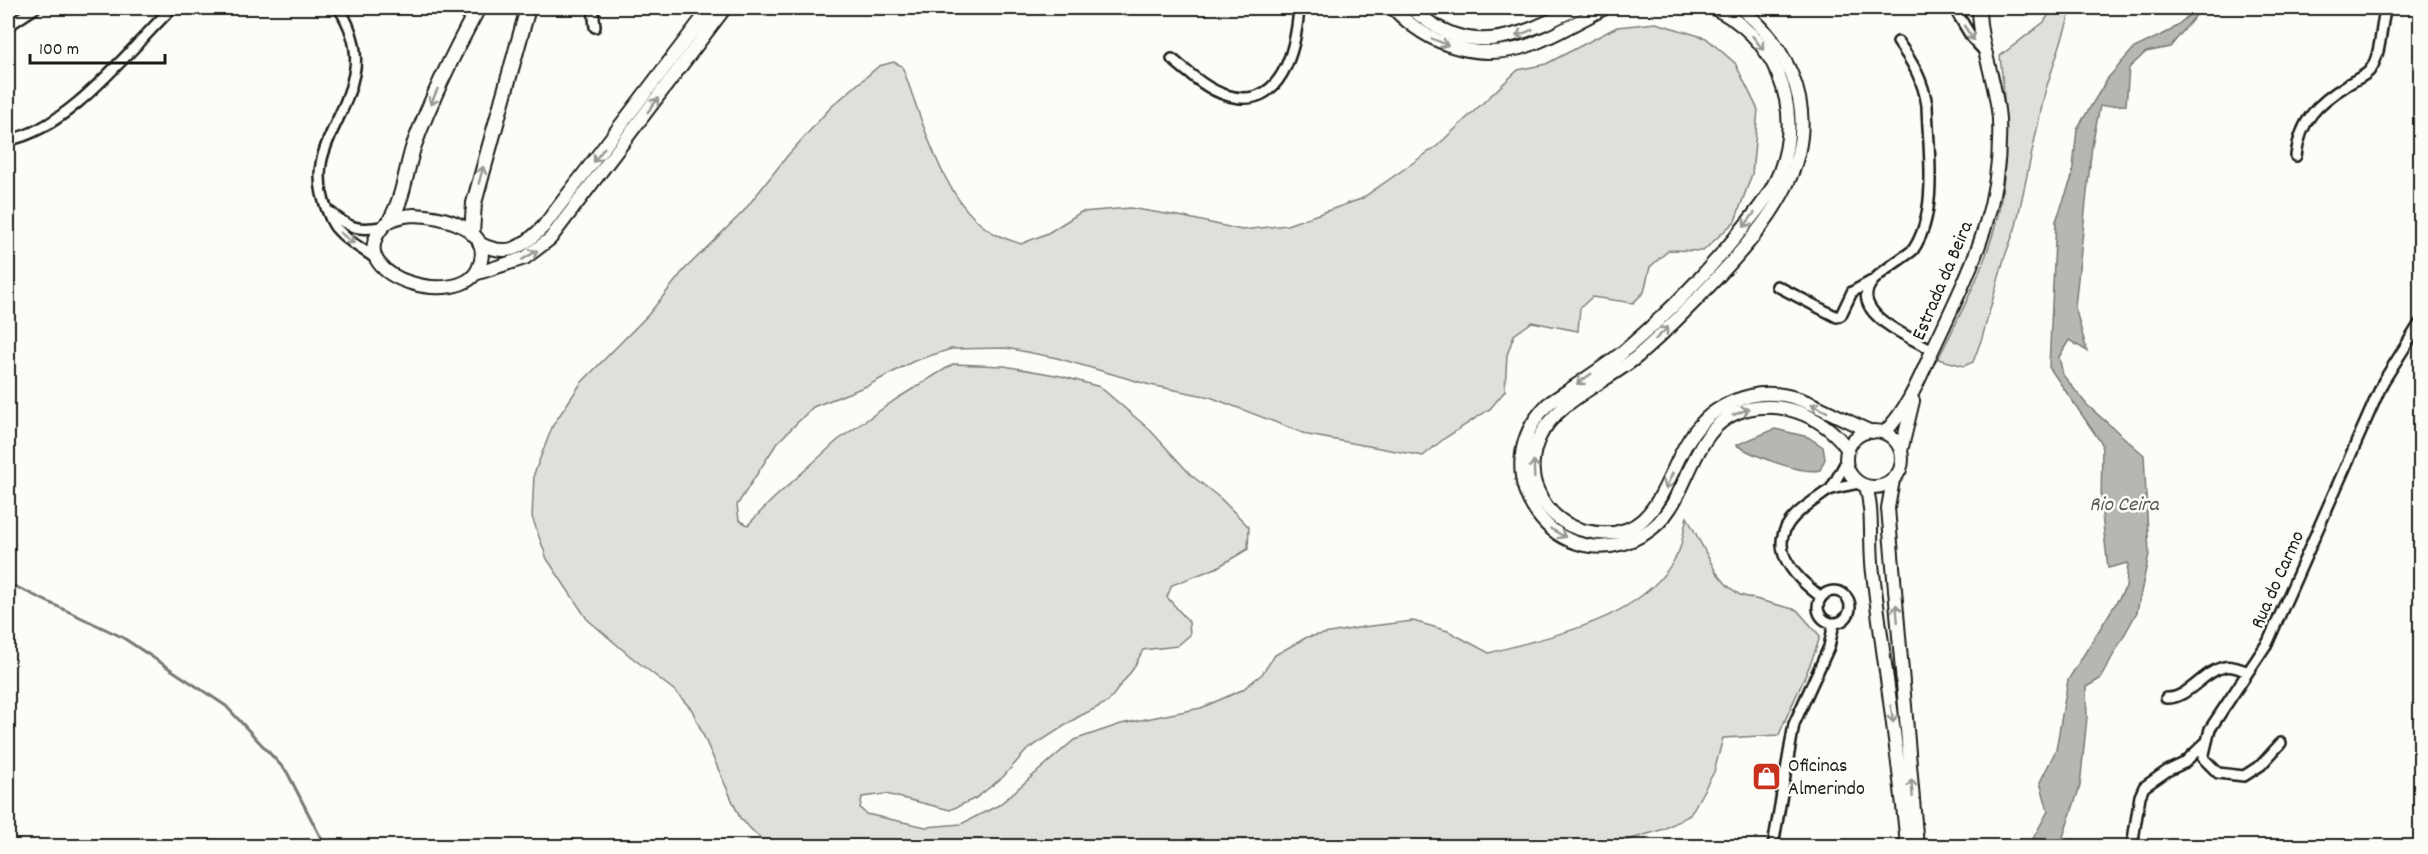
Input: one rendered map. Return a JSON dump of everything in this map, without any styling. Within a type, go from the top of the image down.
[{"type":"highway","points":[[387,223],[399,202],[413,148],[430,105],[478,8]]},
{"type":"highway","points":[[476,238],[474,203],[528,8]]},
{"type":"main road","points":[[710,8],[543,227],[526,243],[508,250],[491,249],[456,223],[414,215],[387,223],[374,245],[375,258],[386,271],[404,280],[424,286],[446,287],[463,283],[475,274],[525,258],[550,239],[725,8]]},
{"type":"main road","points":[[1393,8],[1420,32],[1442,43],[1465,50],[1491,52],[1515,49],[1536,42],[1605,8]]},
{"type":"main road","points":[[1411,8],[1443,30],[1467,37],[1492,39],[1524,33],[1577,8]]},
{"type":"main road","points":[[1713,8],[1730,17],[1752,35],[1768,56],[1780,79],[1787,103],[1789,127],[1786,152],[1779,174],[1766,198],[1746,224],[1679,300],[1622,352],[1540,411],[1529,429],[1522,448],[1520,468],[1523,488],[1540,518],[1558,534],[1593,546],[1615,546],[1647,533],[1664,517],[1676,498],[1703,441],[1718,425],[1743,410],[1768,407],[1803,415],[1830,429],[1847,456],[1853,478],[1863,485],[1876,487],[1893,480]]},
{"type":"main road","points":[[1740,8],[1754,18],[1776,45],[1798,91],[1801,115],[1800,142],[1788,186],[1770,215],[1742,250],[1675,322],[1631,362],[1567,405],[1548,423],[1534,450],[1535,485],[1546,507],[1563,522],[1584,531],[1615,532],[1632,526],[1651,512],[1694,432],[1708,417],[1734,401],[1754,395],[1784,395],[1810,403],[1894,441],[1901,451],[1901,467],[1893,480],[1888,499],[1889,518],[1917,846]]},
{"type":"main road","name":"Estrada da Beira","points":[[1878,432],[1898,417],[1916,388],[1982,242],[1991,211],[1996,176],[1999,123],[1997,95],[1979,8]]},
{"type":"main road","points":[[475,274],[481,261],[476,238]]},
{"type":"main road","name":"Estrada da Beira","points":[[1901,451],[1916,388]]},
{"type":"main road","points":[[1847,456],[1857,437],[1878,432]]},
{"type":"main road","points":[[1863,485],[1872,520],[1872,570],[1901,782],[1907,846]]},
{"type":"street","points":[[8,26],[35,8]]},
{"type":"street","points":[[8,140],[35,132],[70,110],[172,8]]},
{"type":"street","points":[[339,8],[353,38],[356,56],[355,73],[345,105],[324,150],[320,165],[320,190],[336,229],[375,258]]},
{"type":"street","points":[[593,8],[595,27]]},
{"type":"street","points":[[1172,59],[1186,71],[1225,95],[1237,97],[1258,95],[1274,84],[1289,62],[1295,40],[1299,8]]},
{"type":"street","points":[[1954,8],[1972,38],[1988,56]]},
{"type":"street","points":[[2296,156],[2298,141],[2310,114],[2330,96],[2370,71],[2376,58],[2386,8]]},
{"type":"street","points":[[1777,286],[1837,317],[1841,315],[1852,292],[1874,280],[1913,250],[1922,235],[1928,208],[1927,105],[1916,67],[1898,42]]},
{"type":"street","points":[[328,211],[340,222],[355,228],[387,223]]},
{"type":"street","points":[[1874,280],[1865,294],[1865,302],[1870,309],[1891,327],[1933,350]]},
{"type":"street","name":"Rua do Carmo","points":[[2205,743],[2210,729],[2268,642],[2383,382],[2421,323]]},
{"type":"street","points":[[1831,489],[1847,456]]},
{"type":"street","points":[[1821,597],[1804,583],[1785,556],[1782,541],[1786,527],[1795,514],[1831,489],[1863,485]]},
{"type":"street","points":[[1836,591],[1848,598],[1850,608],[1847,616],[1834,623],[1828,622],[1820,615],[1818,604],[1821,597],[1827,592],[1836,591]]},
{"type":"street","points":[[1773,846],[1794,724],[1829,647],[1834,623]]},
{"type":"street","points":[[2166,698],[2175,698],[2216,670],[2226,666],[2248,672]]},
{"type":"street","points":[[2205,743],[2203,758],[2218,773],[2244,776],[2261,765],[2281,743]]},
{"type":"street","points":[[2132,846],[2140,796],[2144,787],[2167,771],[2184,763],[2205,743]]},
{"type":"shaded area","points":[[2053,8],[2072,8],[2045,92],[2016,226],[2004,259],[1982,338],[1973,362],[1964,366],[1938,359],[1980,271],[1998,215],[2004,176],[2006,136],[2000,56],[2044,22]]},
{"type":"shaded area","points":[[1656,23],[1706,38],[1735,63],[1758,110],[1752,174],[1735,221],[1703,251],[1669,250],[1650,267],[1644,292],[1633,303],[1592,297],[1580,308],[1578,331],[1532,322],[1514,335],[1507,355],[1505,391],[1490,409],[1445,438],[1423,456],[1308,435],[1210,397],[1150,385],[1057,358],[1006,348],[951,349],[914,361],[869,385],[813,407],[777,443],[737,505],[739,520],[748,525],[838,440],[898,398],[953,364],[1004,366],[1061,376],[1100,387],[1150,430],[1191,475],[1220,498],[1249,527],[1248,549],[1216,568],[1172,585],[1167,597],[1189,622],[1190,635],[1177,646],[1143,650],[1133,669],[1108,702],[1078,717],[1027,750],[1003,777],[976,798],[950,810],[886,794],[862,797],[860,808],[866,814],[926,827],[961,824],[999,805],[1074,740],[1121,724],[1201,708],[1242,690],[1262,674],[1275,655],[1307,637],[1413,621],[1448,631],[1489,653],[1595,621],[1621,609],[1644,594],[1663,576],[1680,549],[1687,517],[1716,572],[1728,586],[1740,595],[1797,610],[1820,636],[1812,661],[1779,735],[1723,738],[1714,772],[1690,815],[1664,829],[1609,846],[768,846],[740,818],[692,710],[675,691],[587,619],[547,559],[532,517],[534,474],[553,425],[581,383],[648,315],[684,270],[743,212],[788,155],[831,107],[879,66],[894,62],[902,66],[936,159],[961,203],[977,221],[995,234],[1021,244],[1048,233],[1081,212],[1130,208],[1242,230],[1287,225],[1361,199],[1437,146],[1518,70],[1546,64],[1617,27]]},
{"type":"water","name":"Rio Ceira","points":[[2198,8],[2233,8],[2197,14],[2170,47],[2146,52],[2129,68],[2126,105],[2100,106],[2092,145],[2075,307],[2087,351],[2069,340],[2059,357],[2063,375],[2087,405],[2144,455],[2149,554],[2137,612],[2100,679],[2086,687],[2087,717],[2080,786],[2060,846],[2029,846],[2048,811],[2040,782],[2056,750],[2068,680],[2126,587],[2128,563],[2108,568],[2101,506],[2102,444],[2049,367],[2056,221],[2072,177],[2077,129],[2108,78],[2134,48],[2170,31]]},
{"type":"water","points":[[1775,429],[1808,437],[1823,447],[1825,459],[1820,470],[1801,470],[1790,467],[1765,459],[1736,445]]},
{"type":"waterway","points":[[8,583],[122,637],[226,706],[287,772],[325,846]]},
{"type":"place","name":"Oficinas Almerindo","points":[[1767,776]]}]
